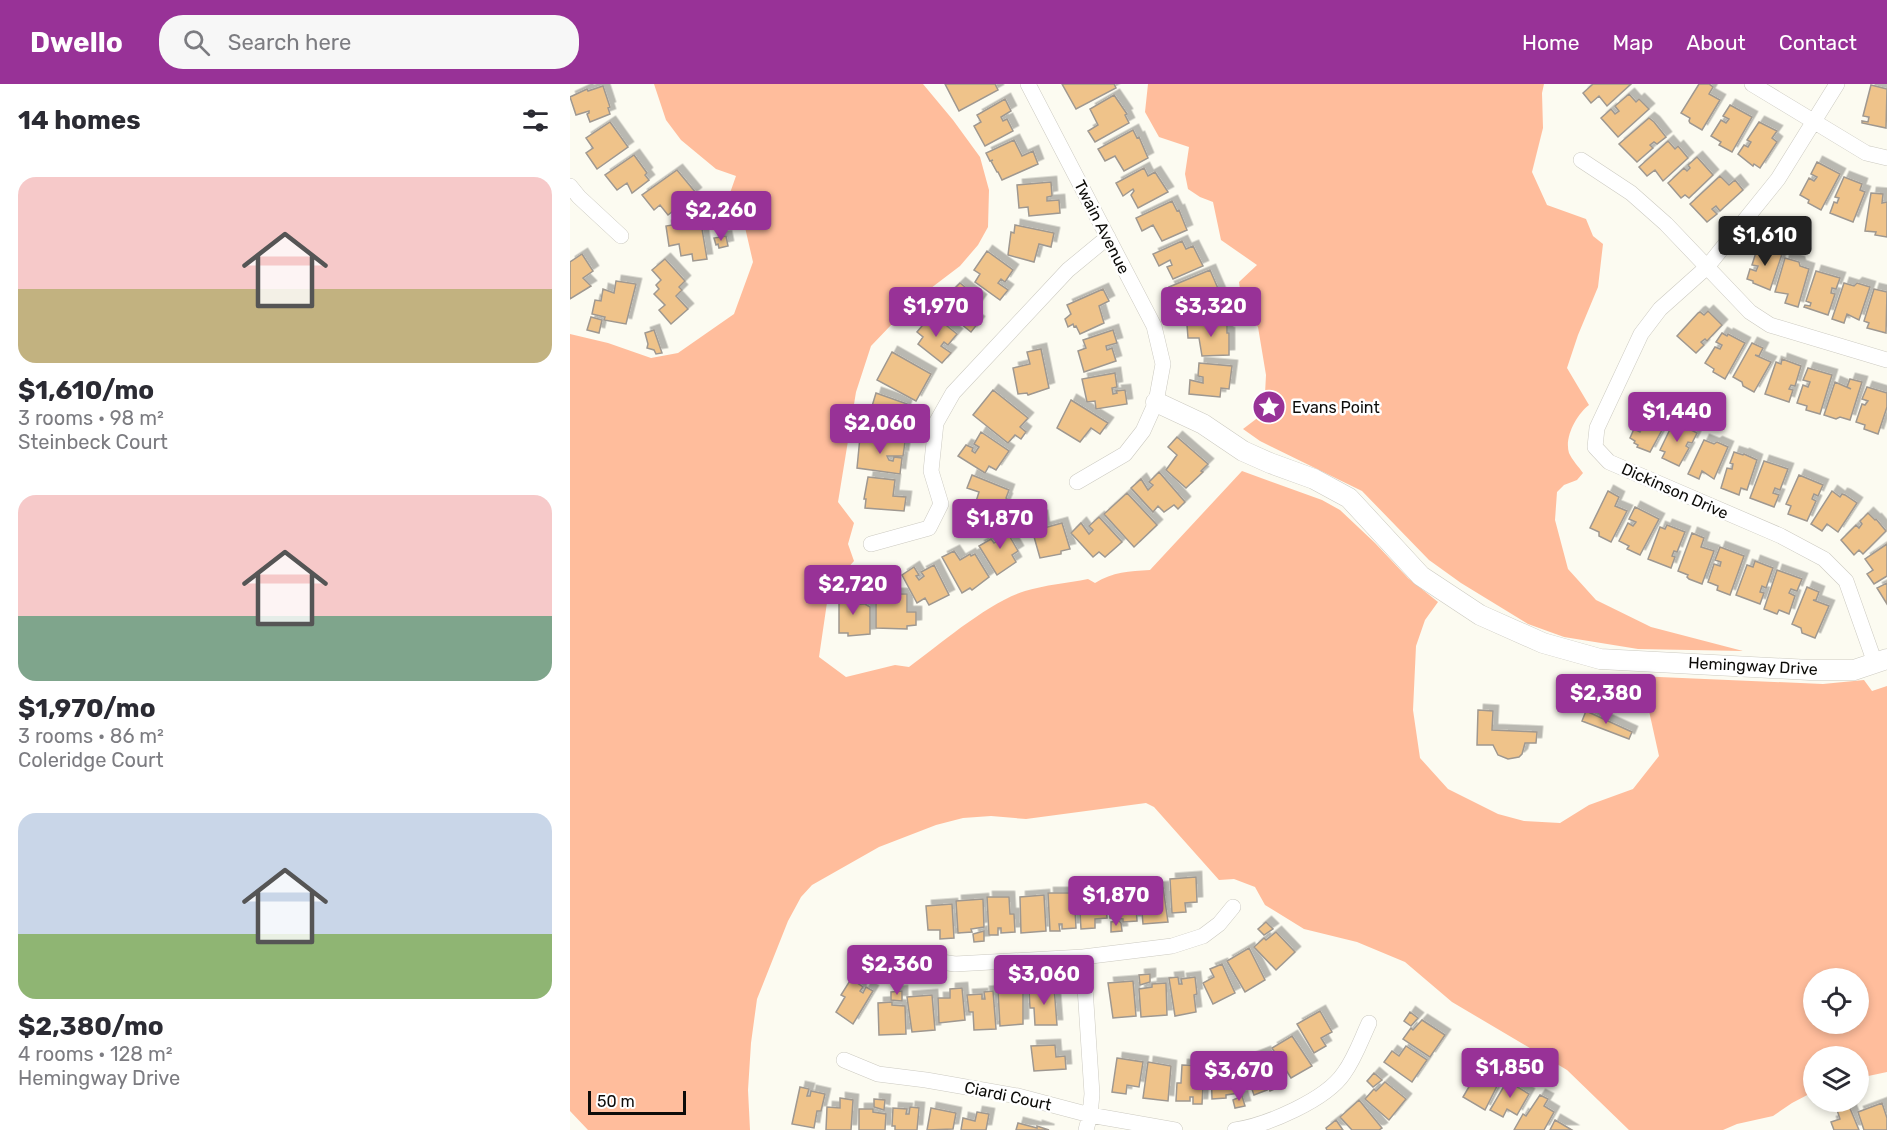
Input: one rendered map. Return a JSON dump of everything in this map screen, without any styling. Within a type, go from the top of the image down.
[{"type":"street","name":"Twain Avenue","points":[[1028,84],[1154,326],[1163,364],[1156,402],[1143,431],[1125,454],[1077,482]]},
{"type":"street","points":[[1752,84],[1866,153],[1887,158]]},
{"type":"street","name":"Dickinson Drive","points":[[1837,84],[1778,179],[1707,267],[1660,309],[1641,334],[1597,428],[1595,447],[1609,462],[1781,536],[1824,559],[1846,581],[1881,661]]},
{"type":"street","points":[[1581,160],[1631,193],[1666,224],[1750,312],[1770,325],[1887,360]]},
{"type":"street","points":[[570,186],[621,236]]},
{"type":"street","points":[[871,544],[929,528],[941,504],[932,471],[936,423],[953,393],[1068,270],[1107,237]]},
{"type":"street","name":"Hemingway Drive","points":[[1156,402],[1203,424],[1243,451],[1314,479],[1349,498],[1421,576],[1480,615],[1543,644],[1600,659],[1810,670],[1854,670],[1881,661]]},
{"type":"street","points":[[908,957],[955,964],[1083,957],[1172,946],[1203,936],[1219,924],[1233,907]]},
{"type":"street","points":[[1083,957],[1092,1094],[1088,1123]]},
{"type":"street","points":[[1235,1130],[1253,1127],[1288,1114],[1325,1091],[1343,1075],[1369,1023]]},
{"type":"street","name":"Ciardi Court","points":[[844,1060],[878,1074],[1017,1096],[1088,1123],[1175,1130]]},
{"type":"shaded area","points":[[654,84],[923,84],[980,157],[989,190],[988,227],[978,245],[960,266],[914,301],[871,346],[856,392],[838,502],[854,523],[848,544],[854,561],[829,589],[819,657],[846,677],[895,665],[909,667],[965,624],[1011,596],[1048,586],[1088,579],[1095,583],[1108,576],[1150,570],[1242,471],[1322,500],[1340,510],[1408,578],[1438,602],[1425,620],[1416,646],[1413,710],[1420,758],[1448,789],[1498,814],[1524,821],[1560,823],[1589,805],[1633,789],[1659,756],[1647,702],[1636,676],[1823,684],[1864,680],[1872,691],[1887,686],[1887,1072],[1869,1076],[1869,1046],[1803,1046],[1803,1097],[1773,1116],[1737,1124],[1723,1130],[1629,1130],[1567,1070],[1452,1002],[1405,962],[1357,942],[1304,929],[1265,905],[1255,887],[1234,879],[1219,880],[1154,807],[1146,803],[1026,819],[991,816],[963,818],[936,825],[879,847],[812,885],[801,897],[788,921],[757,999],[748,1090],[750,1130],[588,1130],[570,1111],[570,334],[608,343],[651,358],[678,353],[734,314],[753,262],[744,223],[730,193],[736,176],[716,169],[681,140],[666,120]]},
{"type":"shaded area","points":[[1148,84],[1544,84],[1543,128],[1532,172],[1547,205],[1586,219],[1593,236],[1603,244],[1598,287],[1567,368],[1589,405],[1576,420],[1568,440],[1569,453],[1583,473],[1577,480],[1564,485],[1557,492],[1555,520],[1568,569],[1596,600],[1651,627],[1743,651],[1638,649],[1564,637],[1528,624],[1461,583],[1429,560],[1362,491],[1260,441],[1243,429],[1264,413],[1266,375],[1258,327],[1242,304],[1239,282],[1257,265],[1221,240],[1213,202],[1188,189],[1185,174],[1189,147],[1159,137],[1145,112]]},
{"type":"building","points":[[945,84],[995,84],[998,90],[959,111]]},
{"type":"building","points":[[1062,84],[1114,84],[1116,88],[1076,109]]},
{"type":"building","points":[[1593,84],[1631,84],[1607,106],[1599,96],[1591,103],[1583,93]]},
{"type":"building","points":[[1699,84],[1709,84],[1713,87],[1709,94],[1720,100],[1702,130],[1690,123],[1690,118],[1681,113]]},
{"type":"building","points":[[1871,85],[1887,89],[1886,128],[1862,123],[1862,121],[1868,122],[1869,117],[1863,116]]},
{"type":"building","points":[[603,86],[610,114],[590,122],[587,114],[589,111],[576,115],[570,97],[587,89],[588,91]]},
{"type":"building","points":[[1629,94],[1636,102],[1639,99],[1649,109],[1618,137],[1601,118],[1611,109],[1615,114],[1619,111],[1615,106]]},
{"type":"building","points":[[1114,95],[1127,114],[1125,115],[1129,123],[1095,142],[1088,131],[1098,125],[1090,109]]},
{"type":"building","points":[[1005,99],[1011,111],[1001,117],[1003,121],[1007,119],[1013,131],[985,146],[974,126],[981,122],[977,115]]},
{"type":"building","points":[[1730,105],[1752,117],[1732,152],[1719,145],[1721,142],[1711,136],[1721,120],[1726,123],[1729,119],[1723,116]]},
{"type":"building","points":[[1649,118],[1666,137],[1657,144],[1654,142],[1650,145],[1653,148],[1637,162],[1619,144]]},
{"type":"building","points":[[610,122],[628,147],[597,169],[586,153],[593,148],[586,138]]},
{"type":"building","points":[[1759,122],[1777,131],[1772,138],[1777,142],[1760,168],[1754,164],[1753,166],[1738,154],[1744,145],[1748,147],[1751,142],[1747,140]]},
{"type":"building","points":[[1133,130],[1137,138],[1139,137],[1148,158],[1124,171],[1115,156],[1105,161],[1098,149]]},
{"type":"building","points":[[1014,140],[1022,156],[1033,151],[1038,164],[1002,180],[991,161],[993,160],[990,161],[986,153]]},
{"type":"building","points":[[1668,141],[1675,149],[1678,146],[1688,158],[1663,181],[1655,170],[1647,176],[1639,167]]},
{"type":"building","points":[[634,155],[647,173],[645,175],[649,180],[632,193],[627,183],[617,190],[605,175]]},
{"type":"building","points":[[1697,157],[1713,175],[1689,198],[1685,195],[1681,198],[1668,183],[1684,168],[1687,171],[1690,168],[1688,165]]},
{"type":"building","points":[[1817,162],[1840,174],[1821,210],[1808,203],[1809,200],[1800,195],[1809,178],[1814,181],[1817,177],[1811,174]]},
{"type":"building","points":[[1144,168],[1148,176],[1155,172],[1168,192],[1138,208],[1131,195],[1133,189],[1123,196],[1116,183]]},
{"type":"building","points":[[677,170],[696,193],[668,215],[660,205],[654,210],[642,195]]},
{"type":"building","points":[[1720,176],[1729,185],[1735,180],[1743,190],[1720,211],[1716,206],[1712,209],[1717,214],[1707,222],[1690,204]]},
{"type":"building","points":[[1844,177],[1862,184],[1860,190],[1865,192],[1853,222],[1830,213],[1834,202],[1837,203],[1839,198],[1835,197]]},
{"type":"building","points":[[1051,182],[1052,196],[1047,197],[1047,201],[1059,200],[1060,213],[1029,216],[1028,207],[1019,208],[1017,185]]},
{"type":"building","points":[[1871,193],[1883,194],[1882,203],[1887,202],[1887,237],[1875,235],[1876,232],[1865,231]]},
{"type":"building","points":[[1172,201],[1177,211],[1179,210],[1187,230],[1162,241],[1153,225],[1142,231],[1136,218]]},
{"type":"building","points":[[683,223],[684,225],[701,223],[707,259],[693,261],[692,254],[681,256],[679,244],[669,246],[666,226]]},
{"type":"building","points":[[1015,225],[1054,233],[1051,247],[1039,244],[1034,262],[1008,255],[1011,232],[1014,233]]},
{"type":"building","points":[[726,236],[728,246],[719,248],[714,238]]},
{"type":"building","points":[[1182,241],[1186,249],[1193,246],[1203,266],[1173,279],[1167,267],[1172,265],[1170,260],[1159,266],[1153,254]]},
{"type":"building","points":[[1758,246],[1768,250],[1769,246],[1783,251],[1770,290],[1747,279],[1750,269],[1756,271],[1758,266],[1752,265]]},
{"type":"building","points":[[987,251],[1013,270],[1005,282],[1001,279],[998,283],[1008,290],[1000,300],[975,282],[980,274],[974,270]]},
{"type":"building","points":[[582,254],[593,271],[583,278],[591,286],[570,299],[570,262]]},
{"type":"building","points":[[1785,258],[1799,262],[1800,266],[1809,269],[1798,307],[1785,303],[1788,294],[1775,292]]},
{"type":"building","points":[[665,259],[685,281],[679,287],[682,290],[676,296],[688,309],[671,324],[659,310],[665,305],[654,294],[659,289],[656,285],[661,280],[652,270]]},
{"type":"building","points":[[1210,270],[1223,300],[1181,317],[1176,304],[1189,296],[1187,294],[1182,296],[1184,298],[1176,302],[1169,287]]},
{"type":"building","points":[[1816,271],[1840,278],[1836,289],[1832,288],[1831,293],[1835,294],[1828,315],[1804,307],[1805,305],[1810,306],[1811,303],[1806,301]]},
{"type":"building","points":[[616,281],[636,284],[626,324],[604,320],[605,317],[592,314],[595,300],[601,301],[603,289],[614,293]]},
{"type":"building","points":[[960,283],[981,300],[970,315],[979,322],[971,332],[940,307],[944,299]]},
{"type":"building","points":[[1844,283],[1854,286],[1857,283],[1870,287],[1859,320],[1847,314],[1844,323],[1832,319]]},
{"type":"building","points":[[1103,289],[1109,301],[1099,306],[1104,323],[1080,334],[1073,324],[1068,327],[1065,319],[1071,314],[1067,305]]},
{"type":"building","points":[[1874,289],[1887,292],[1886,333],[1867,328],[1869,323],[1864,321]]},
{"type":"building","points":[[1708,311],[1722,325],[1707,341],[1705,339],[1701,342],[1704,345],[1696,353],[1677,336],[1698,313],[1704,315]]},
{"type":"building","points":[[932,314],[957,334],[948,345],[944,342],[941,346],[951,353],[942,363],[918,344],[923,337],[917,332]]},
{"type":"building","points":[[591,317],[602,320],[599,333],[587,330]]},
{"type":"building","points":[[1227,324],[1229,355],[1202,356],[1199,338],[1188,338],[1187,325]]},
{"type":"building","points":[[654,330],[662,353],[656,354],[654,350],[647,348],[645,333]]},
{"type":"building","points":[[1113,330],[1117,343],[1106,346],[1107,350],[1112,348],[1116,361],[1084,372],[1078,351],[1086,348],[1083,340]]},
{"type":"building","points":[[1722,333],[1745,343],[1725,379],[1713,372],[1714,369],[1705,363],[1715,347],[1720,349],[1722,345],[1716,342]]},
{"type":"building","points":[[1752,343],[1763,348],[1759,356],[1755,355],[1771,362],[1754,392],[1733,377]]},
{"type":"building","points":[[1041,349],[1049,388],[1028,395],[1027,393],[1018,394],[1013,368],[1030,364],[1027,352]]},
{"type":"building","points":[[892,352],[931,374],[916,401],[877,380]]},
{"type":"building","points":[[1782,359],[1801,366],[1795,386],[1791,385],[1789,389],[1793,390],[1789,402],[1765,394],[1776,362],[1781,364]]},
{"type":"building","points":[[1199,363],[1232,366],[1229,389],[1221,388],[1220,397],[1189,394],[1190,380],[1203,383],[1203,377],[1198,376]]},
{"type":"building","points":[[1808,368],[1832,375],[1820,414],[1806,410],[1807,406],[1797,403],[1803,385],[1808,387],[1810,382],[1803,380]]},
{"type":"building","points":[[1115,373],[1117,387],[1112,388],[1113,394],[1117,393],[1116,391],[1125,390],[1127,404],[1096,409],[1095,401],[1087,402],[1082,379]]},
{"type":"building","points":[[1850,379],[1862,382],[1850,420],[1824,415],[1835,382],[1851,389],[1847,387]]},
{"type":"building","points":[[1867,387],[1887,393],[1887,407],[1878,434],[1864,429],[1865,425],[1856,422],[1862,404],[1865,405],[1868,401],[1862,399]]},
{"type":"building","points":[[993,390],[1028,418],[1020,427],[1026,432],[1021,439],[1015,435],[1008,443],[973,415]]},
{"type":"building","points":[[876,393],[907,404],[902,417],[898,416],[896,421],[908,423],[904,436],[875,426],[877,419],[869,416]]},
{"type":"building","points":[[1071,400],[1108,423],[1100,434],[1091,428],[1080,442],[1057,428]]},
{"type":"building","points":[[1645,408],[1654,413],[1656,410],[1669,417],[1650,452],[1637,447],[1635,441],[1630,438],[1634,429],[1640,432],[1642,428],[1636,425]]},
{"type":"building","points":[[1674,421],[1697,433],[1692,443],[1688,442],[1686,446],[1689,448],[1679,466],[1662,458],[1665,452],[1660,450]]},
{"type":"building","points":[[981,432],[1009,451],[996,470],[989,466],[985,473],[958,456],[966,445],[973,448],[972,451],[975,453],[979,447],[974,444]]},
{"type":"building","points":[[860,437],[905,442],[903,456],[887,456],[893,461],[894,457],[902,458],[900,474],[857,468]]},
{"type":"building","points":[[1177,437],[1208,464],[1186,488],[1166,470],[1177,455],[1168,447]]},
{"type":"building","points":[[1704,440],[1728,447],[1714,479],[1702,471],[1699,479],[1688,474]]},
{"type":"building","points":[[1734,452],[1757,460],[1747,490],[1741,488],[1739,495],[1721,488],[1727,468],[1732,469],[1733,464],[1730,463]]},
{"type":"building","points":[[1764,461],[1788,469],[1780,490],[1775,488],[1773,493],[1779,495],[1774,507],[1750,498]]},
{"type":"building","points":[[1159,472],[1185,502],[1178,509],[1174,505],[1164,512],[1158,506],[1153,512],[1131,488],[1141,479],[1148,490],[1153,485],[1149,482]]},
{"type":"building","points":[[972,475],[1009,490],[998,519],[973,511],[979,492],[967,488]]},
{"type":"building","points":[[1799,475],[1823,485],[1818,496],[1814,494],[1812,499],[1816,501],[1807,521],[1788,514],[1791,506],[1786,504]]},
{"type":"building","points":[[868,477],[895,480],[893,496],[906,497],[904,511],[865,508],[866,499],[864,499]]},
{"type":"building","points":[[1608,491],[1619,497],[1615,506],[1627,511],[1611,542],[1590,528]]},
{"type":"building","points":[[1832,491],[1840,497],[1842,494],[1845,495],[1857,503],[1838,532],[1827,524],[1822,531],[1811,524]]},
{"type":"building","points":[[1127,493],[1157,525],[1134,547],[1104,514]]},
{"type":"building","points":[[1635,507],[1659,519],[1640,555],[1627,549],[1629,546],[1619,541],[1628,523],[1633,526],[1636,522],[1629,519]]},
{"type":"building","points":[[1868,513],[1886,531],[1863,554],[1859,550],[1854,555],[1841,540],[1856,525],[1859,528],[1862,524],[1860,521]]},
{"type":"building","points":[[1042,516],[1044,528],[1062,523],[1070,549],[1061,551],[1061,554],[1040,558],[1029,519]]},
{"type":"building","points":[[1099,517],[1122,542],[1105,557],[1099,552],[1093,557],[1071,533],[1081,523],[1089,534],[1093,530],[1089,526]]},
{"type":"building","points":[[1002,523],[1018,551],[1012,555],[1016,562],[997,575],[979,546],[991,539],[994,543],[997,541],[991,530]]},
{"type":"building","points":[[1667,525],[1685,532],[1677,552],[1674,551],[1672,556],[1675,557],[1671,568],[1648,559],[1660,527],[1665,529]]},
{"type":"building","points":[[1692,533],[1704,538],[1701,547],[1714,551],[1702,584],[1678,571]]},
{"type":"building","points":[[1887,544],[1887,576],[1874,584],[1867,574],[1873,570],[1865,559]]},
{"type":"building","points":[[1720,547],[1744,556],[1730,595],[1717,590],[1718,586],[1708,582],[1714,564],[1720,566],[1721,562],[1715,560]]},
{"type":"building","points":[[954,551],[960,560],[970,554],[971,556],[975,554],[989,577],[972,590],[970,588],[962,593],[942,557]]},
{"type":"building","points":[[1755,561],[1773,568],[1766,588],[1762,586],[1760,592],[1764,593],[1760,604],[1736,595],[1747,565],[1753,567]]},
{"type":"building","points":[[934,565],[949,595],[929,605],[925,598],[917,603],[902,575],[914,567],[919,580],[924,576],[921,572]]},
{"type":"building","points":[[1777,570],[1802,579],[1797,591],[1791,589],[1789,593],[1795,596],[1789,614],[1779,610],[1777,614],[1764,609]]},
{"type":"building","points":[[1887,583],[1887,604],[1877,588]]},
{"type":"building","points":[[876,587],[889,587],[890,594],[907,594],[907,612],[916,612],[916,625],[907,626],[907,629],[876,628]]},
{"type":"building","points":[[1807,587],[1819,592],[1816,600],[1813,600],[1829,606],[1815,638],[1802,633],[1801,628],[1792,624]]},
{"type":"building","points":[[839,592],[853,593],[853,604],[865,604],[870,607],[870,634],[848,636],[848,633],[839,633]]},
{"type":"building","points":[[1478,710],[1493,711],[1492,730],[1537,732],[1536,743],[1525,743],[1519,757],[1508,759],[1498,755],[1493,745],[1477,745]]},
{"type":"building","points":[[1586,711],[1632,732],[1629,739],[1582,721]]},
{"type":"building","points":[[1196,877],[1197,902],[1185,903],[1186,912],[1172,913],[1170,879]]},
{"type":"building","points":[[1163,887],[1168,922],[1143,924],[1140,889]]},
{"type":"building","points":[[1135,889],[1137,921],[1123,922],[1123,919],[1110,918],[1109,890]]},
{"type":"building","points":[[1048,893],[1070,893],[1071,910],[1075,910],[1076,928],[1062,929],[1062,924],[1059,924],[1060,931],[1050,931]]},
{"type":"building","points":[[1105,894],[1107,918],[1095,919],[1095,928],[1081,929],[1079,896]]},
{"type":"building","points":[[1044,895],[1046,931],[1021,933],[1020,897]]},
{"type":"building","points":[[987,897],[1009,897],[1010,914],[1014,914],[1015,932],[1001,933],[1001,928],[998,928],[998,935],[989,935]]},
{"type":"building","points":[[983,899],[984,927],[971,929],[972,932],[958,933],[956,901]]},
{"type":"building","points":[[952,904],[954,938],[940,939],[940,930],[928,930],[926,906]]},
{"type":"building","points":[[1119,921],[1122,931],[1111,932],[1111,922]]},
{"type":"building","points":[[1266,922],[1273,929],[1264,935],[1258,929]]},
{"type":"building","points":[[984,931],[984,941],[974,942],[973,934]]},
{"type":"building","points":[[1276,932],[1295,952],[1276,970],[1254,947],[1264,938],[1266,940]]},
{"type":"building","points":[[1249,948],[1265,980],[1245,992],[1227,961]]},
{"type":"building","points":[[1222,964],[1235,993],[1213,1004],[1203,983],[1214,977],[1210,969]]},
{"type":"building","points":[[1150,974],[1150,982],[1140,985],[1139,975]]},
{"type":"building","points":[[1178,977],[1179,984],[1182,984],[1181,979],[1195,977],[1196,1012],[1175,1016],[1169,978]]},
{"type":"building","points":[[851,979],[863,987],[860,991],[863,993],[866,987],[873,991],[853,1024],[836,1012],[845,997],[841,995]]},
{"type":"building","points":[[1133,981],[1136,1016],[1113,1018],[1108,983]]},
{"type":"building","points":[[1166,983],[1167,1015],[1141,1017],[1139,989],[1152,987],[1152,984]]},
{"type":"building","points":[[1045,987],[1054,987],[1057,1025],[1035,1025],[1034,1008],[1030,1008],[1029,990],[1042,989],[1043,994],[1046,994]]},
{"type":"building","points":[[962,988],[965,1020],[939,1023],[938,998],[950,998],[950,989]]},
{"type":"building","points":[[1023,989],[1023,1024],[1000,1026],[998,991]]},
{"type":"building","points":[[902,991],[902,1001],[891,1000],[891,992]]},
{"type":"building","points":[[993,991],[996,1029],[974,1030],[973,1012],[969,1012],[967,995],[982,994],[982,999],[985,999],[984,992]]},
{"type":"building","points":[[932,995],[935,1030],[912,1032],[907,997]]},
{"type":"building","points":[[892,1002],[892,1005],[905,1006],[906,1034],[879,1035],[878,1003]]},
{"type":"building","points":[[1320,1011],[1332,1032],[1321,1038],[1326,1046],[1314,1053],[1297,1024]]},
{"type":"building","points":[[1410,1012],[1418,1018],[1411,1026],[1404,1021]]},
{"type":"building","points":[[1422,1020],[1445,1035],[1430,1057],[1403,1039],[1411,1028],[1413,1030]]},
{"type":"building","points":[[1292,1036],[1312,1066],[1291,1078],[1272,1048]]},
{"type":"building","points":[[1055,1045],[1056,1057],[1065,1056],[1066,1069],[1034,1071],[1031,1046]]},
{"type":"building","points":[[1406,1046],[1427,1060],[1412,1082],[1384,1062],[1392,1051],[1399,1056]]},
{"type":"building","points":[[1265,1052],[1279,1087],[1270,1091],[1268,1084],[1265,1085],[1267,1090],[1254,1095],[1245,1060]]},
{"type":"building","points":[[1117,1058],[1143,1062],[1139,1087],[1127,1085],[1126,1094],[1112,1092]]},
{"type":"building","points":[[1148,1062],[1171,1066],[1168,1101],[1143,1098]]},
{"type":"building","points":[[1182,1065],[1204,1066],[1202,1104],[1193,1104],[1193,1097],[1190,1097],[1190,1101],[1176,1101],[1177,1083],[1181,1083]]},
{"type":"building","points":[[1237,1065],[1239,1093],[1226,1095],[1226,1098],[1212,1099],[1211,1067]]},
{"type":"building","points":[[1481,1066],[1501,1078],[1485,1110],[1463,1097]]},
{"type":"building","points":[[1374,1073],[1382,1080],[1373,1087],[1367,1081]]},
{"type":"building","points":[[1512,1077],[1517,1080],[1514,1085],[1529,1094],[1517,1115],[1507,1109],[1503,1117],[1490,1110],[1507,1081],[1509,1082]]},
{"type":"building","points":[[1385,1082],[1406,1099],[1389,1120],[1365,1099]]},
{"type":"building","points":[[800,1087],[809,1089],[807,1096],[810,1096],[811,1091],[825,1094],[821,1111],[817,1111],[814,1128],[792,1124]]},
{"type":"building","points":[[1540,1095],[1548,1099],[1544,1106],[1554,1112],[1544,1130],[1514,1130],[1523,1114],[1526,1116]]},
{"type":"building","points":[[1242,1096],[1245,1106],[1235,1108],[1233,1100]]},
{"type":"building","points":[[840,1098],[853,1100],[851,1130],[826,1130],[827,1107],[840,1108]]},
{"type":"building","points":[[874,1099],[885,1100],[884,1110],[874,1107]]},
{"type":"building","points":[[1359,1100],[1382,1128],[1352,1130],[1340,1117]]},
{"type":"building","points":[[1882,1103],[1887,1118],[1887,1130],[1864,1130],[1858,1112],[1869,1112],[1869,1108]]},
{"type":"building","points":[[910,1107],[919,1108],[917,1130],[895,1130],[895,1126],[892,1126],[893,1108],[907,1109],[906,1114],[909,1114]]},
{"type":"building","points":[[931,1108],[956,1113],[953,1129],[927,1130]]},
{"type":"building","points":[[859,1109],[873,1109],[873,1112],[886,1114],[885,1130],[859,1130]]},
{"type":"building","points":[[977,1112],[989,1114],[986,1130],[961,1130],[963,1118],[975,1121]]},
{"type":"building","points":[[1838,1112],[1852,1112],[1859,1130],[1834,1130],[1831,1122],[1840,1119]]},
{"type":"building","points":[[1336,1120],[1343,1130],[1327,1130],[1326,1128]]},
{"type":"building","points":[[1555,1120],[1572,1130],[1550,1130]]},
{"type":"building","points":[[1018,1123],[1037,1128],[1037,1126],[1049,1130],[1016,1130]]},
{"type":"place","name":"Evans Point","points":[[1269,407]]}]
